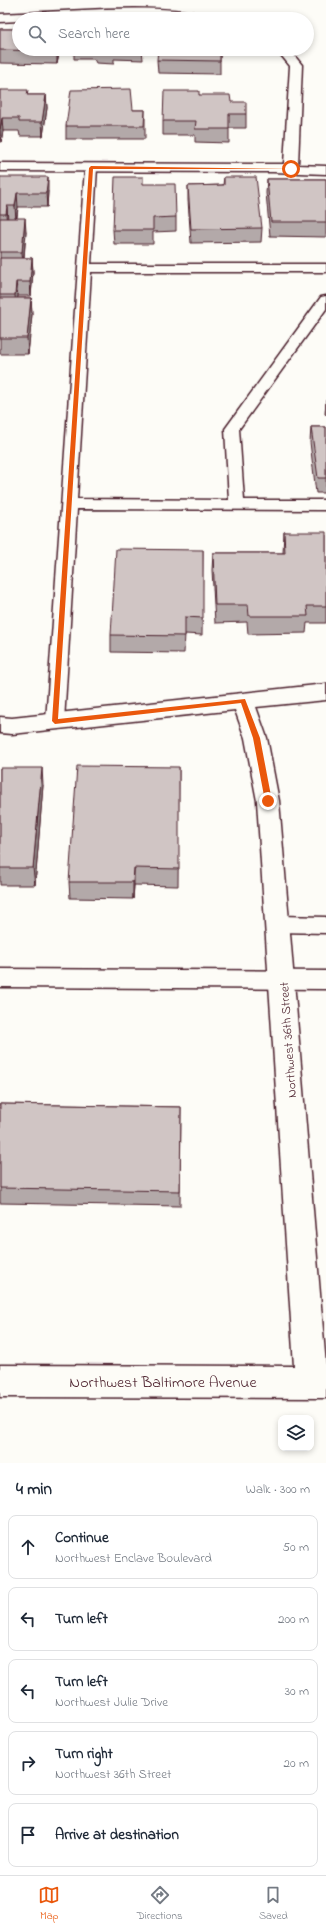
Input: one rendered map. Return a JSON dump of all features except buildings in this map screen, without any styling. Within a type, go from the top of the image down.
[{"type":"street","points":[[0,18],[12,18]]},
{"type":"street","points":[[289,56],[296,64],[291,169]]},
{"type":"street","points":[[0,167],[326,170]]},
{"type":"street","points":[[0,725],[55,721],[326,692]]},
{"type":"street","name":"Northwest 36th Street","points":[[243,700],[256,738],[268,801],[282,980],[319,1382]]},
{"type":"street","name":"Northwest Baltimore Avenue","points":[[0,1381],[319,1382]]},
{"type":"lane","points":[[55,721],[91,168]]},
{"type":"lane","points":[[84,268],[326,268]]},
{"type":"lane","points":[[237,505],[232,429],[326,300]]},
{"type":"lane","points":[[69,504],[326,505]]},
{"type":"lane","points":[[278,924],[326,925]]},
{"type":"lane","points":[[0,978],[326,980]]},
{"type":"route","points":[[268,801],[256,738],[243,700],[55,721],[91,168],[291,169]]}]
